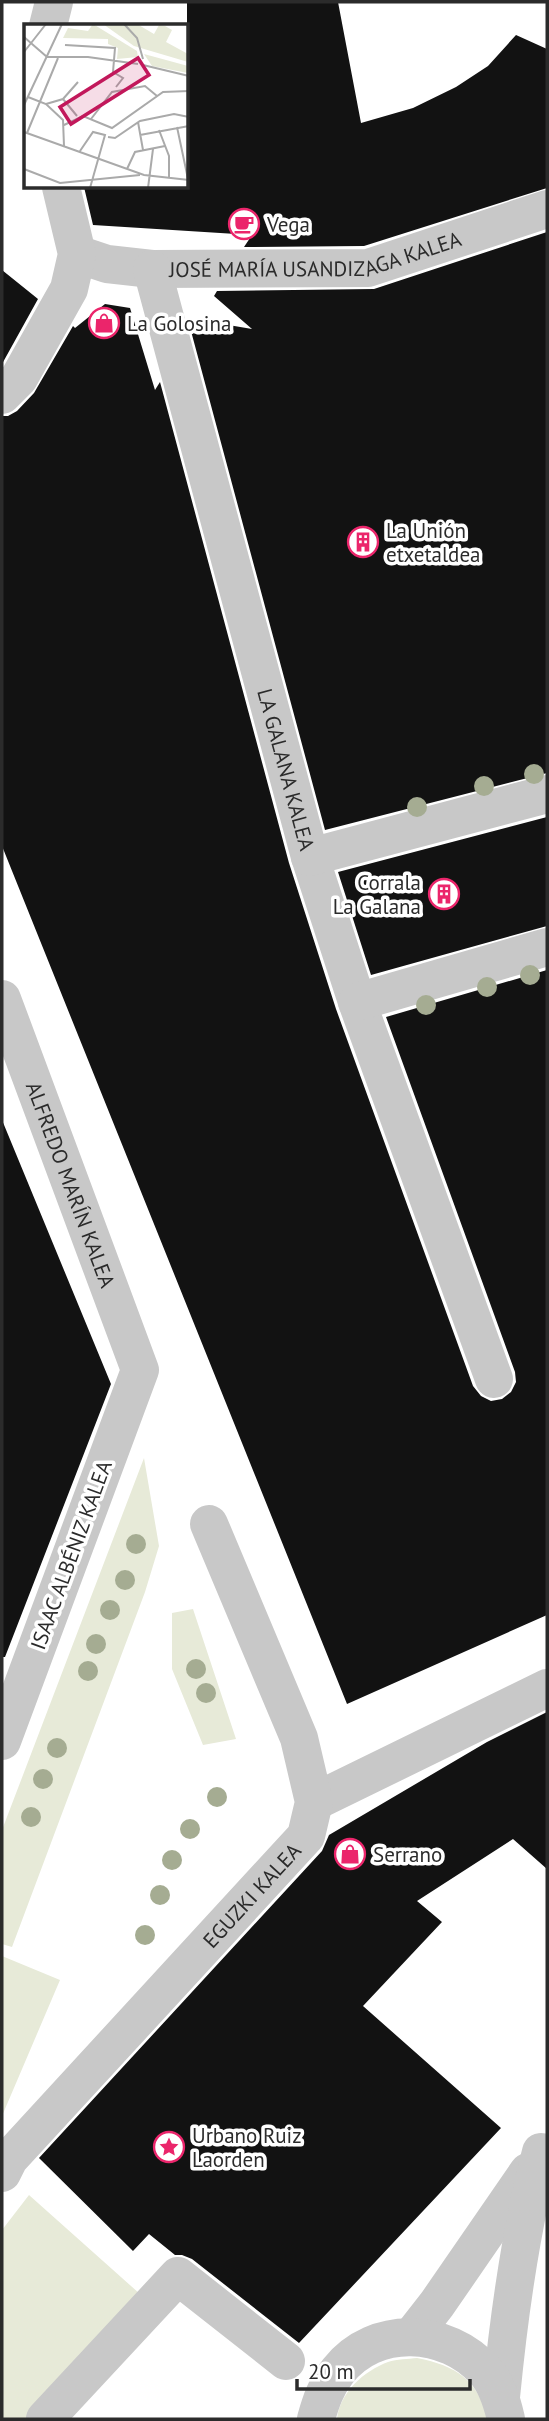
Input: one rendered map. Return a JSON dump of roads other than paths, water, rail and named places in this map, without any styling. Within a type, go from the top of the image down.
[{"type":"street","points":[[48,24],[54,2]]},
{"type":"street","points":[[2,395],[19,377],[69,289],[77,254],[61,189]]},
{"type":"street","name":"JOSÉ MARÍA USANDIZAGA KALEA","points":[[77,254],[107,264],[152,269],[368,268],[547,209]]},
{"type":"street","name":"LA GALANA KALEA","points":[[152,269],[310,857],[358,1003],[494,1379]]},
{"type":"street","points":[[310,857],[547,794]]},
{"type":"street","points":[[358,1003],[547,947]]},
{"type":"street","name":"ALFREDO MARÍN KALEA","points":[[2,999],[140,1370]]},
{"type":"street","name":"ISAAC ALBÉNIZ KALEA","points":[[2,1741],[140,1370]]},
{"type":"street","points":[[209,1524],[299,1738],[314,1802],[547,1688]]},
{"type":"street","name":"EGUZKI KALEA","points":[[2,2174],[9,2159],[306,1836],[314,1802]]},
{"type":"street","points":[[412,2336],[544,2148]]},
{"type":"street","points":[[503,2408],[515,2276],[526,2212],[544,2148]]},
{"type":"street","points":[[45,2419],[178,2276],[286,2361]]},
{"type":"street","points":[[316,2419],[324,2391],[339,2369],[360,2351],[384,2340],[412,2336],[440,2340],[465,2353],[486,2372],[503,2408]]},
{"type":"place","name":"Vega","points":[[244,224]]},
{"type":"place","name":"La Golosina","points":[[104,323]]},
{"type":"place","name":"La Unión etxetaldea","points":[[363,542]]},
{"type":"place","name":"Corrala La Galana","points":[[444,894]]},
{"type":"place","name":"Serrano","points":[[350,1854]]},
{"type":"place","name":"Urbano Ruiz Laorden","points":[[169,2147]]}]
